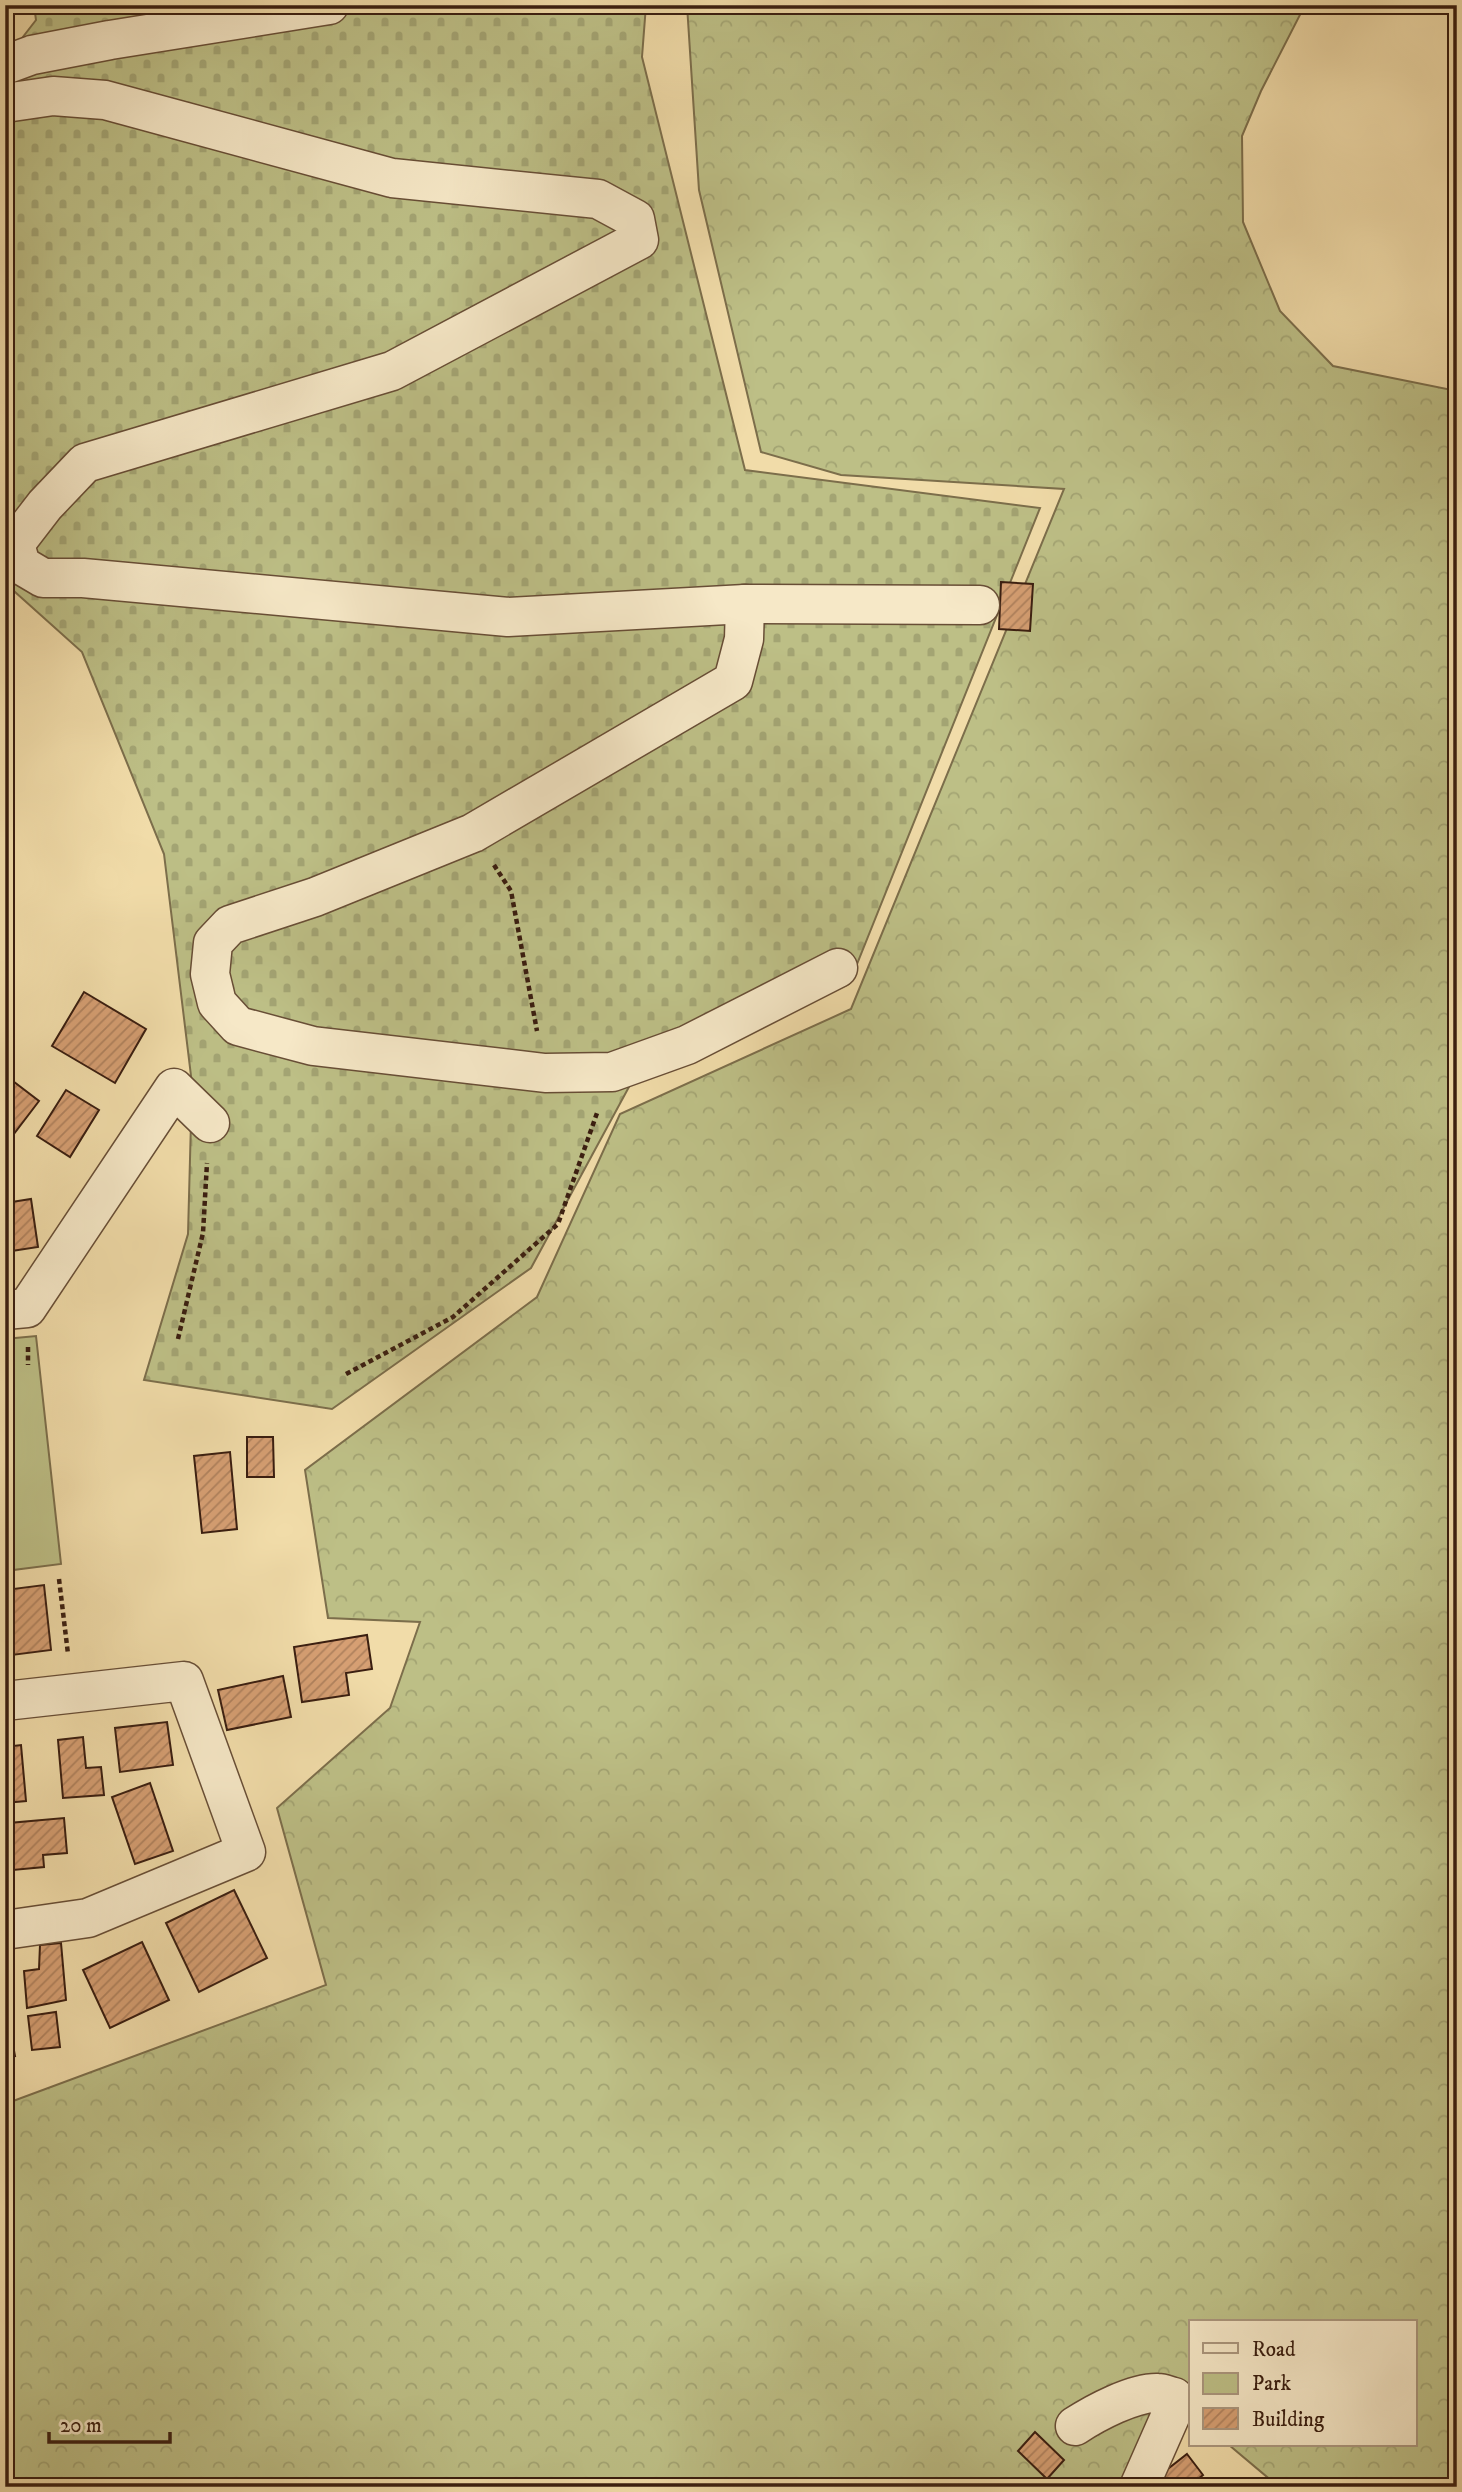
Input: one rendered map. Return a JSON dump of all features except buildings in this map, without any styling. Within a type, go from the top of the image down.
[{"type":"street","points":[[5,65],[32,55],[84,45],[330,5]]},
{"type":"street","points":[[5,103],[53,96],[105,100],[392,178],[598,200],[635,219],[639,240],[392,371],[85,463],[45,505],[15,544],[21,565],[43,578],[83,578],[508,617],[745,604],[979,605]]},
{"type":"street","points":[[745,604],[744,639],[733,681],[473,833],[315,897],[230,925],[213,943],[210,974],[217,1003],[238,1026],[313,1046],[545,1073],[611,1072],[687,1045],[838,968]]},
{"type":"street","points":[[5,1311],[27,1308],[174,1088],[209,1123]]},
{"type":"street","points":[[5,1701],[184,1681],[246,1852],[88,1918],[5,1930]]},
{"type":"street","points":[[1075,2426],[1100,2410],[1145,2395],[1158,2393],[1174,2397],[1173,2410],[1139,2487]]},
{"type":"path","points":[[473,833],[511,891],[545,1073]]},
{"type":"path","points":[[346,1374],[453,1317],[558,1224],[611,1072]]},
{"type":"path","points":[[59,1579],[73,1693]]},
{"type":"green space","points":[[34,5],[646,5],[642,57],[745,470],[1040,508],[849,984],[630,1085],[531,1268],[332,1409],[144,1380],[188,1234],[192,1084],[164,854],[82,652],[5,583],[5,60],[36,20]]},
{"type":"green space","points":[[687,5],[1305,5],[1261,91],[1242,136],[1243,222],[1280,311],[1333,366],[1457,391],[1457,2487],[1279,2487],[1230,2446],[1416,2446],[1416,2320],[1189,2320],[1189,2422],[1125,2487],[5,2487],[5,2104],[326,1985],[277,1808],[390,1708],[420,1622],[328,1618],[305,1470],[537,1297],[620,1114],[851,1009],[1064,489],[841,475],[761,452],[699,190]]},
{"type":"green space","points":[[36,1336],[61,1564],[5,1571],[5,1339]]}]
